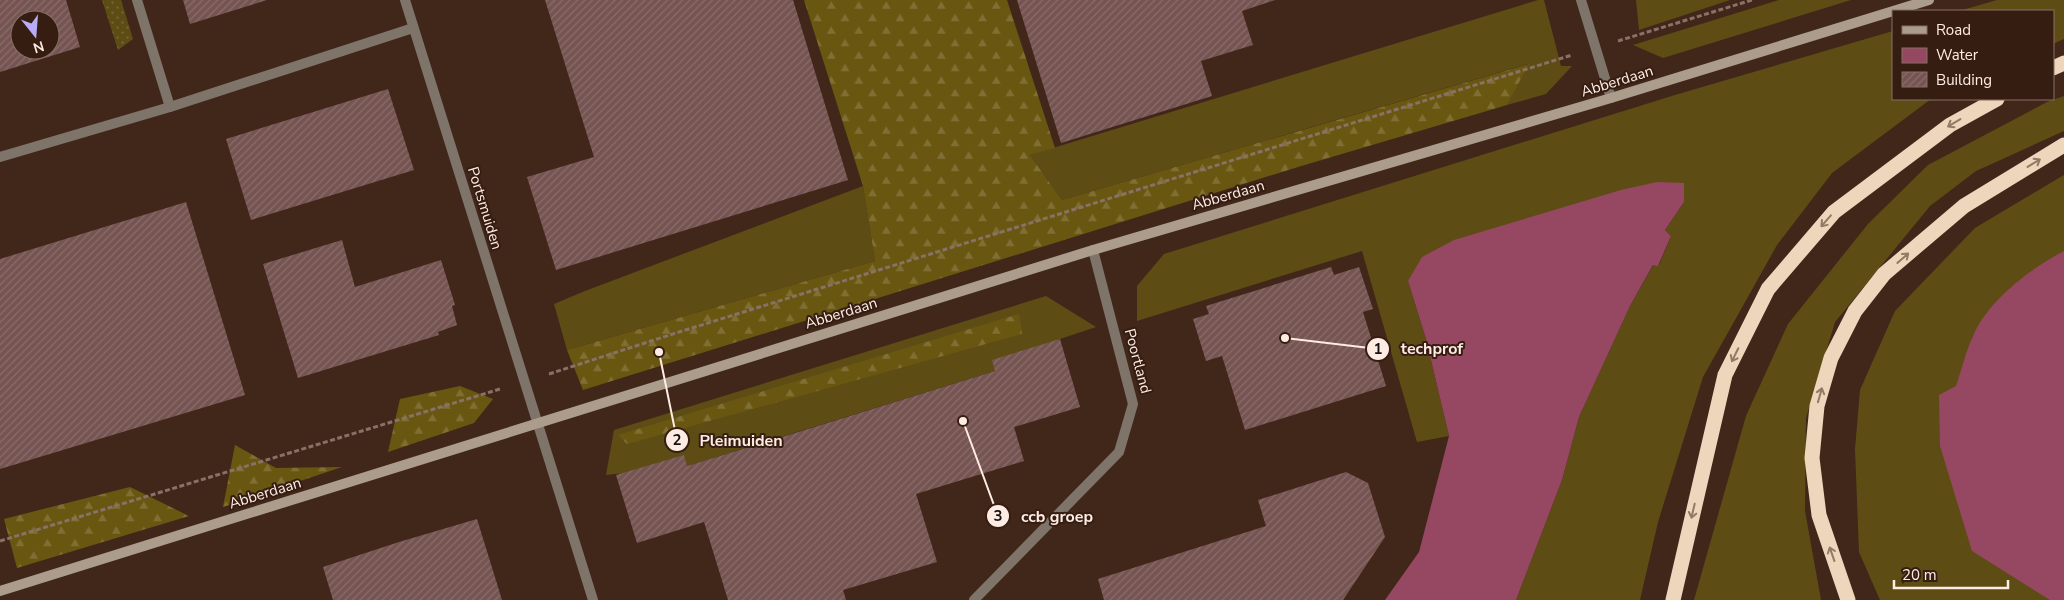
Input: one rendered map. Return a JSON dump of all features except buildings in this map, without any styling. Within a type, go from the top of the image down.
[{"type":"highway","points":[[1673,600],[1725,375],[1768,289],[1834,212],[1950,125],[1995,100]]},
{"type":"highway","points":[[1848,600],[1819,515],[1812,458],[1817,406],[1831,358],[1856,312],[1884,274],[1964,206],[2064,145]]},
{"type":"main road","name":"Abberdaan","points":[[1897,10],[1929,0]]},
{"type":"main road","name":"Abberdaan","points":[[0,591],[1093,250],[1611,98],[1892,11]]},
{"type":"street","points":[[138,0],[170,107]]},
{"type":"street","name":"Portsmuiden","points":[[405,0],[538,424]]},
{"type":"street","points":[[1582,0],[1611,98]]},
{"type":"street","points":[[0,157],[170,107],[413,28]]},
{"type":"street","name":"Poortland","points":[[974,600],[1119,452],[1134,404],[1093,250]]},
{"type":"street","points":[[538,424],[593,600]]},
{"type":"path","points":[[0,541],[524,382],[689,328],[1752,0]]},
{"type":"shaded area","points":[[102,0],[121,0],[133,39],[118,50]]},
{"type":"shaded area","points":[[1538,0],[1544,0],[1561,66],[1572,66],[1546,94],[1507,105],[1528,64],[1062,200],[1030,155]]},
{"type":"shaded area","points":[[1636,0],[1730,0],[1639,30]]},
{"type":"shaded area","points":[[1779,0],[1851,0],[1663,58],[1633,45]]},
{"type":"shaded area","points":[[1997,0],[2064,0],[2064,39],[2054,44],[2054,10],[1962,10]]},
{"type":"shaded area","points":[[1892,31],[1892,100],[1930,100],[1832,173],[1777,245],[1703,377],[1658,522],[1640,600],[1516,600],[1562,480],[1579,417],[1630,306],[1654,264],[1659,265],[1671,236],[1665,230],[1684,202],[1408,281],[1426,339],[1449,436],[1417,442],[1362,251],[1137,321],[1137,286],[1164,254],[1675,95]]},
{"type":"shaded area","points":[[2064,96],[2064,131],[1976,171],[1930,206],[1835,322],[1806,418],[1805,511],[1821,600],[1694,600],[1746,416],[1788,324],[1868,224],[1928,165]]},
{"type":"shaded area","points":[[2064,175],[2064,600],[1880,600],[1859,552],[1855,449],[1860,390],[1895,311],[1975,228]]},
{"type":"shaded area","points":[[863,186],[875,261],[567,350],[554,304]]},
{"type":"shaded area","points":[[1046,296],[1096,327],[1060,339],[995,371],[687,466],[606,475],[614,430]]},
{"type":"green space","points":[[804,0],[1007,0],[1055,148],[1030,155],[1062,200],[1529,64],[1507,105],[1298,167],[583,390],[567,350],[875,261],[863,186]]},
{"type":"green space","points":[[1019,314],[1022,334],[627,444],[618,435]]},
{"type":"green space","points":[[460,386],[493,399],[474,423],[388,452],[400,399]]},
{"type":"green space","points":[[235,445],[276,468],[342,467],[223,507]]},
{"type":"green space","points":[[130,487],[189,516],[17,568],[4,519]]},
{"type":"water","points":[[1657,182],[1684,183],[1684,202],[1665,230],[1671,236],[1658,266],[1653,265],[1630,306],[1579,417],[1562,480],[1516,600],[1385,600],[1419,552],[1449,436],[1426,339],[1408,281],[1422,257],[1454,240],[1621,190]]},
{"type":"water","points":[[2064,251],[2064,600],[2050,600],[1972,551],[1940,446],[1939,395],[1956,386],[1971,340],[1981,321],[2000,297],[2038,266]]},
{"type":"place","name":"techprof","points":[[1285,338]]},
{"type":"place","name":"Pleimuiden","points":[[659,352]]},
{"type":"place","name":"ccb groep","points":[[963,421]]}]
